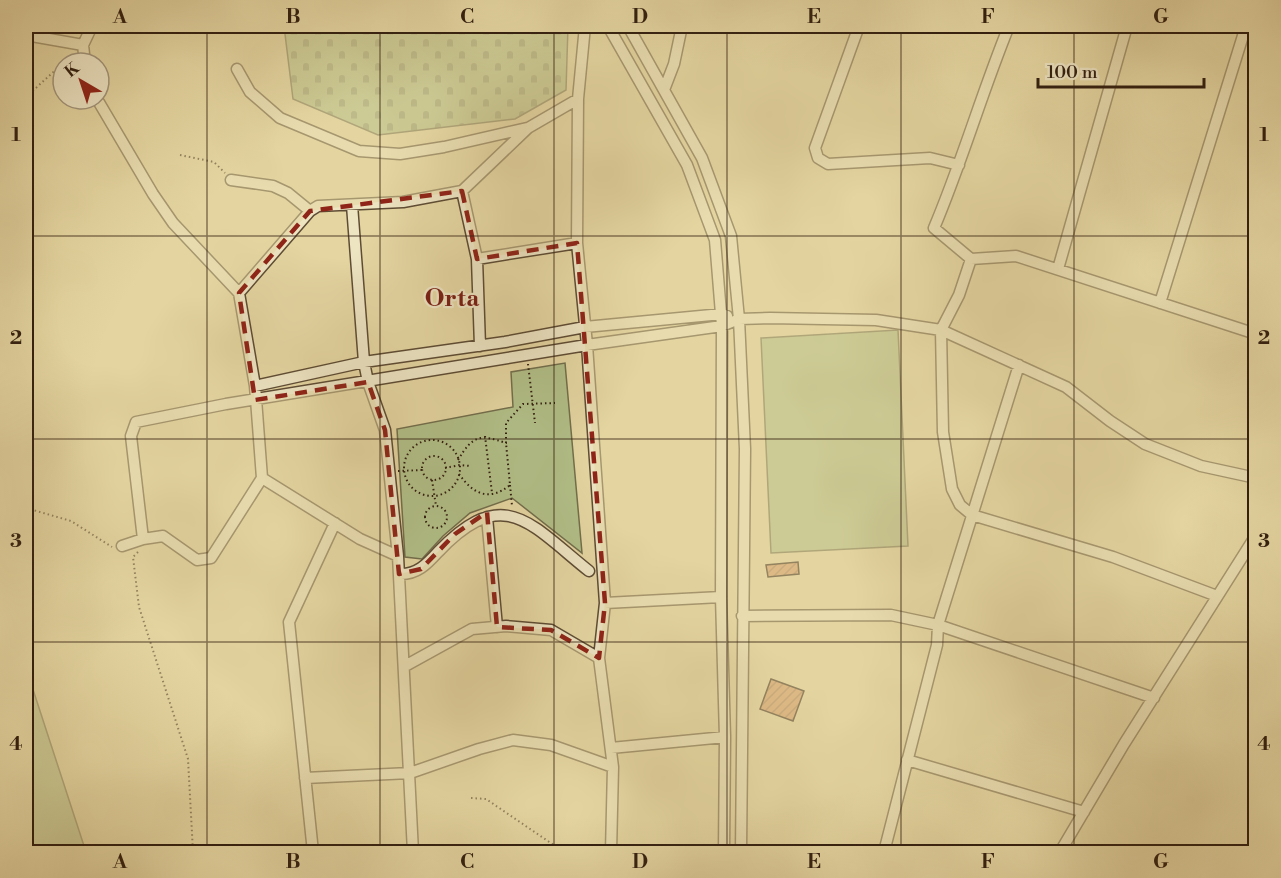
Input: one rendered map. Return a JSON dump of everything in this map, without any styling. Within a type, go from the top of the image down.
[{"type":"street","points":[[84,51],[83,45],[92,26]]},
{"type":"street","points":[[585,26],[578,99],[577,243],[587,345],[605,603],[599,658],[613,767],[611,852]]},
{"type":"street","points":[[608,26],[687,165],[715,240],[722,314],[721,597],[725,737],[724,852]]},
{"type":"street","points":[[627,26],[702,158],[731,236],[739,320],[744,449],[741,852]]},
{"type":"street","points":[[664,90],[674,64],[682,26]]},
{"type":"street","points":[[859,26],[815,148],[818,158],[828,164],[930,158],[959,165]]},
{"type":"street","points":[[1009,26],[934,228],[971,259],[1016,256],[1256,334]]},
{"type":"street","points":[[1058,269],[1127,26]]},
{"type":"street","points":[[1160,303],[1246,26]]},
{"type":"street","points":[[26,35],[83,45]]},
{"type":"street","points":[[237,69],[250,92],[280,117],[359,151],[400,154],[444,147],[528,128]]},
{"type":"street","points":[[239,293],[310,211],[318,206],[403,202],[462,191],[528,128],[578,99]]},
{"type":"street","points":[[104,111],[153,194],[173,223],[239,293],[255,386],[262,478],[211,558],[197,560],[163,536],[143,539],[122,546]]},
{"type":"street","points":[[231,180],[273,186],[288,193],[310,211]]},
{"type":"street","points":[[462,191],[477,259],[480,346]]},
{"type":"street","points":[[352,205],[364,362],[368,382],[385,430],[398,556],[413,852]]},
{"type":"street","points":[[477,259],[577,243]]},
{"type":"street","points":[[971,259],[959,295],[941,330],[943,432],[952,489],[960,505],[972,515],[1113,557],[1217,596]]},
{"type":"street","points":[[255,386],[364,362],[480,346],[585,327],[722,314],[739,320]]},
{"type":"street","points":[[143,539],[131,436],[136,422],[587,345],[722,326],[739,320],[770,318],[876,320],[941,330],[1066,387],[1110,421],[1145,444],[1201,466],[1256,478]]},
{"type":"street","points":[[884,852],[937,645],[938,626],[1019,365]]},
{"type":"street","points":[[262,478],[360,538],[398,556]]},
{"type":"street","points":[[399,574],[421,569],[455,534],[476,520],[501,515],[514,516],[531,524],[589,571]]},
{"type":"street","points":[[487,517],[497,627]]},
{"type":"street","points":[[312,852],[289,622],[335,523]]},
{"type":"street","points":[[1060,852],[1217,596],[1255,539]]},
{"type":"street","points":[[605,603],[721,597]]},
{"type":"street","points":[[742,616],[891,615],[938,626],[1154,698]]},
{"type":"street","points":[[405,666],[472,629],[497,627],[551,630],[599,658]]},
{"type":"street","points":[[611,748],[725,737]]},
{"type":"street","points":[[305,778],[410,773],[478,749],[513,740],[551,745],[613,767]]},
{"type":"street","points":[[907,760],[1084,812]]},
{"type":"path","points":[[26,97],[51,74]]},
{"type":"path","points":[[180,154],[214,162],[231,180]]},
{"type":"path","points":[[527,355],[535,423]]},
{"type":"path","points":[[514,516],[506,423],[523,404],[555,403]]},
{"type":"path","points":[[458,460],[465,448],[486,436],[506,443]]},
{"type":"path","points":[[486,436],[492,494]]},
{"type":"path","points":[[428,441],[445,444],[452,449],[460,465],[456,483],[443,494],[434,496],[416,492],[409,485],[404,470],[406,458],[411,450],[428,441]]},
{"type":"path","points":[[433,457],[443,461],[445,468],[443,476],[432,480],[425,477],[422,470],[426,459],[433,457]]},
{"type":"path","points":[[445,468],[470,466]]},
{"type":"path","points":[[404,470],[422,470]]},
{"type":"path","points":[[459,474],[469,487],[481,494],[503,491],[510,485]]},
{"type":"path","points":[[432,480],[436,506]]},
{"type":"path","points":[[436,506],[443,508],[447,517],[445,524],[439,528],[428,525],[425,518],[427,511],[436,506]]},
{"type":"path","points":[[26,508],[71,521],[116,550],[122,546]]},
{"type":"path","points":[[140,550],[133,557],[139,607],[188,759],[193,852]]},
{"type":"path","points":[[471,798],[486,799],[564,852]]},
{"type":"highlighted area","points":[[462,191],[477,259],[577,243],[605,603],[599,658],[551,630],[497,627],[487,512],[455,534],[421,569],[399,574],[385,430],[368,382],[255,400],[239,293],[310,211]]},
{"type":"green space","points":[[284,26],[568,26],[566,90],[515,119],[378,135],[293,99]]},
{"type":"green space","points":[[898,330],[908,546],[771,553],[761,338]]},
{"type":"green space","points":[[565,363],[582,553],[512,498],[470,513],[443,536],[422,559],[405,557],[397,429],[513,407],[511,372]]},
{"type":"green space","points":[[26,668],[86,852],[26,852]]},
{"type":"building","points":[[798,562],[799,574],[768,577],[766,565]]},
{"type":"building","points":[[771,679],[804,691],[793,721],[760,709]]},
{"type":"district","name":"Orta","points":[[452,298]]}]
